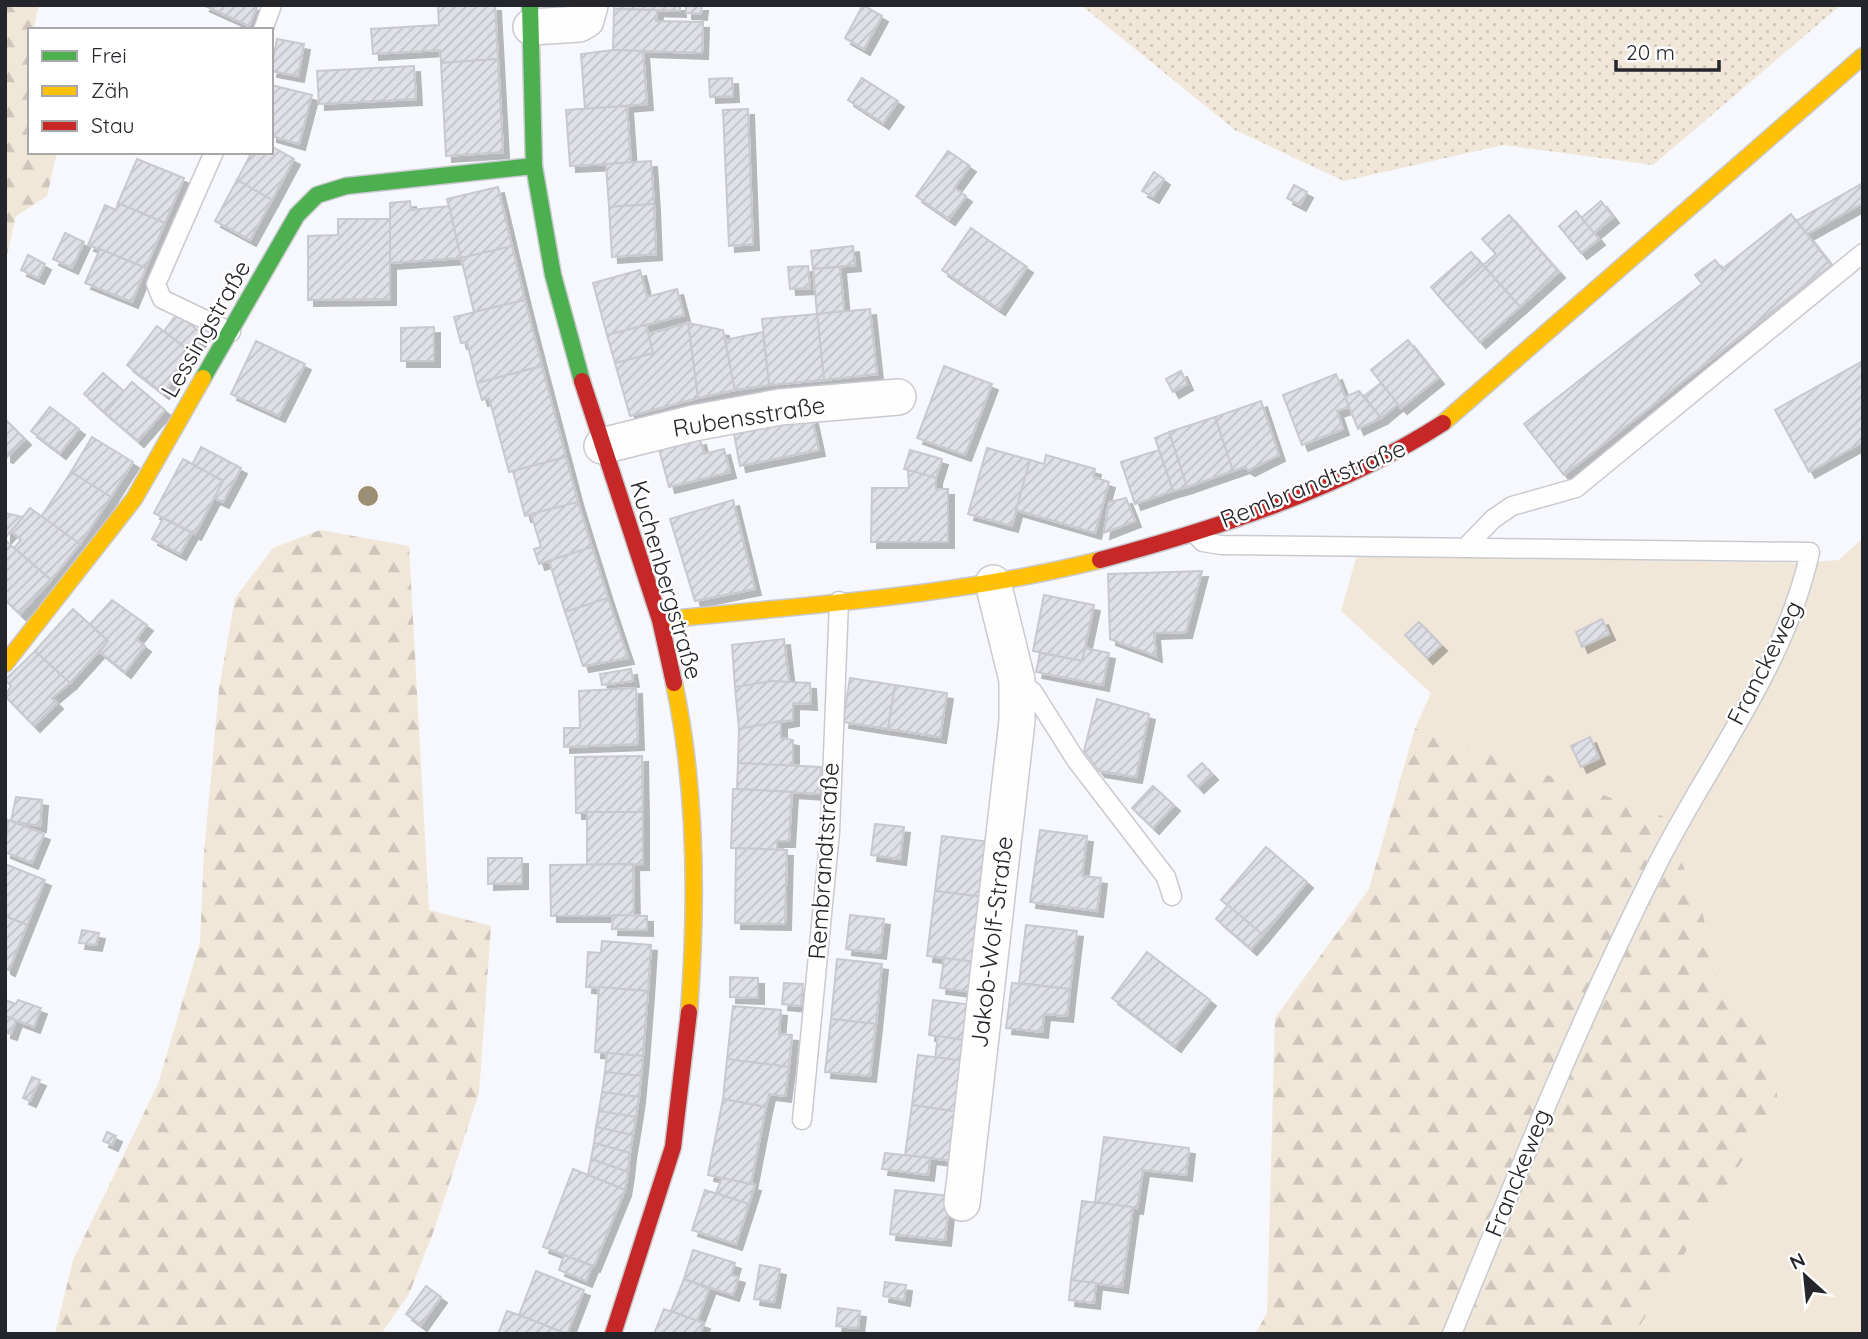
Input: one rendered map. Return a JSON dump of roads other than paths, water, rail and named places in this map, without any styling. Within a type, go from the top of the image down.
[{"type":"street","points":[[531,16],[579,24],[586,20],[590,5]]},
{"type":"street","name":"Kuchenbergstraße","points":[[531,16],[534,166],[552,275],[569,342],[660,621],[678,703],[689,783],[692,876],[690,997],[674,1147],[613,1334]]},
{"type":"street","name":"Rembrandtstraße","points":[[660,621],[993,583],[1097,561],[1193,533],[1371,465],[1409,446],[1443,423],[1863,56]]},
{"type":"street","name":"Lessingstraße","points":[[5,664],[134,499],[297,215],[317,195],[346,186],[534,166]]},
{"type":"street","name":"Rubensstraße","points":[[602,446],[694,423],[780,407],[898,397]]},
{"type":"street","name":"Jakob-Wolf-Straße","points":[[962,1203],[1017,721],[1017,681],[993,583]]},
{"type":"lane","points":[[263,28],[272,5]]},
{"type":"lane","points":[[213,154],[156,284],[162,299],[231,332]]},
{"type":"lane","points":[[1465,548],[1493,519],[1512,506],[1576,488],[1863,253]]},
{"type":"lane","name":"Franckeweg","points":[[1193,533],[1203,542],[1221,545],[1810,552],[1802,588],[1785,633],[1655,867],[1557,1078],[1452,1334]]},
{"type":"lane","name":"Rembrandtstraße","points":[[802,1120],[830,832],[839,601]]},
{"type":"lane","points":[[1017,681],[1033,692],[1076,760],[1166,877],[1172,896]]}]
